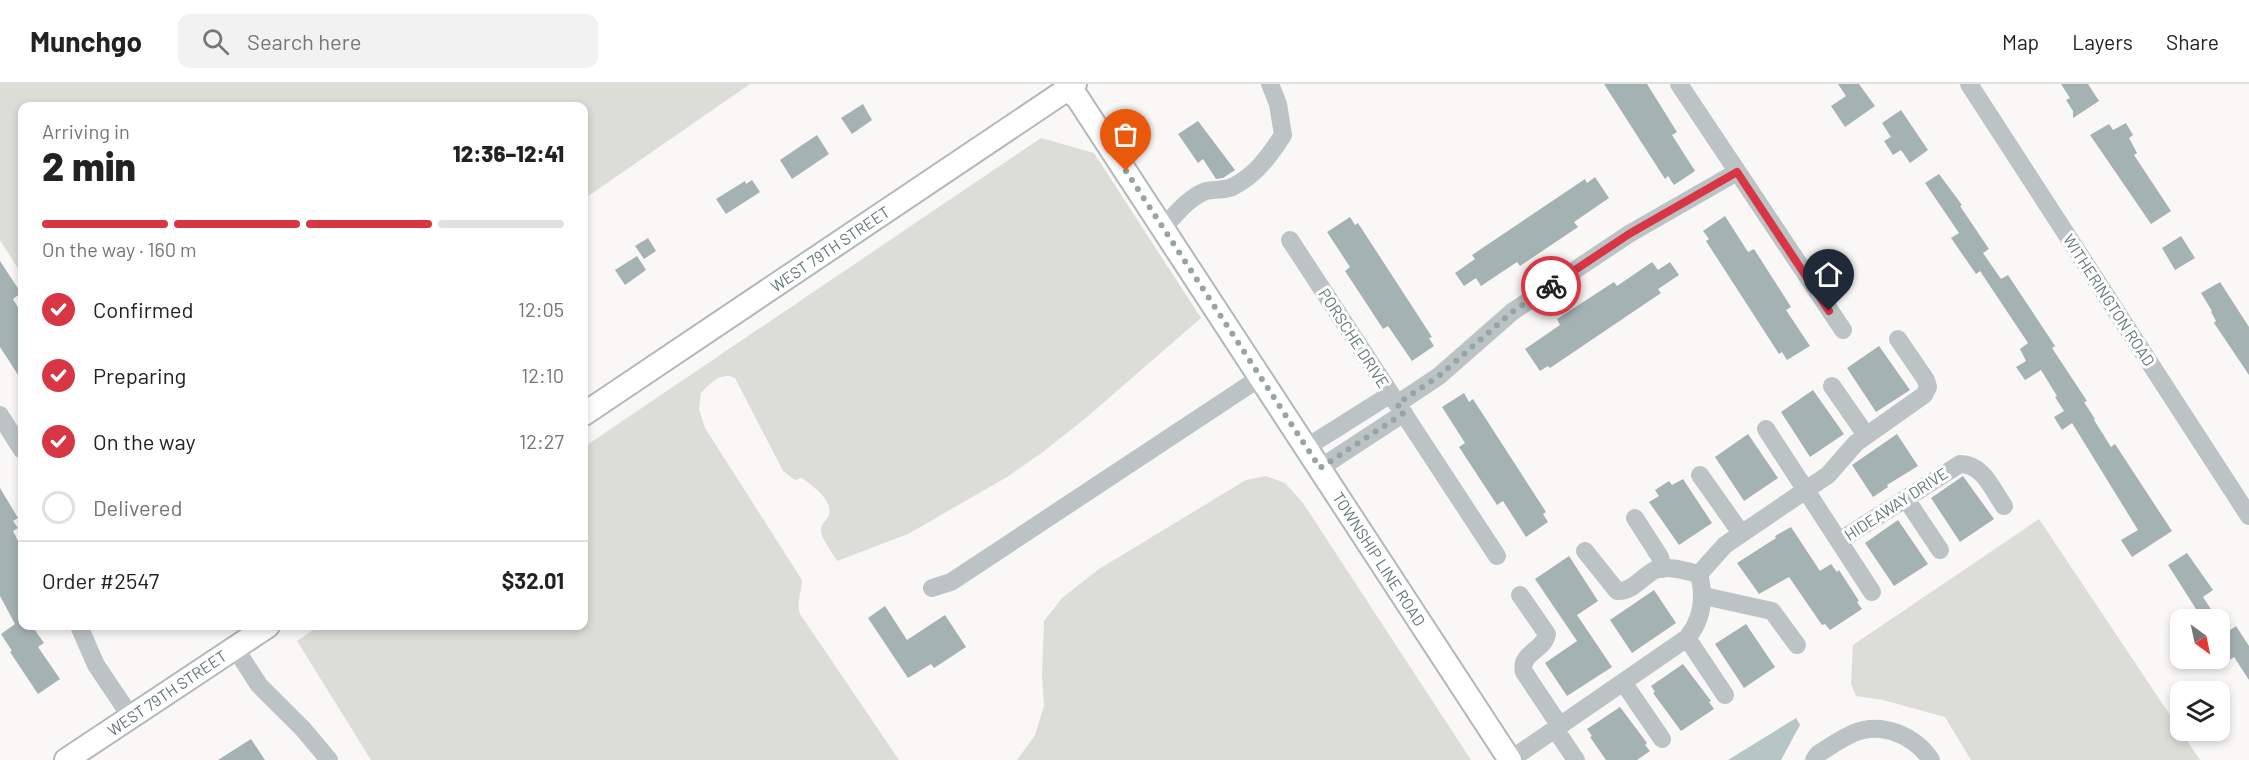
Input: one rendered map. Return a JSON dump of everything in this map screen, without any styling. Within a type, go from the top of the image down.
[{"type":"main road","name":"TOWNSHIP LINE ROAD","points":[[1066,86],[1077,98],[1261,376],[1510,760]]},
{"type":"main road","name":"WEST 79TH STREET","points":[[588,411],[1066,86]]},
{"type":"main road","name":"WEST 79TH STREET","points":[[66,760],[262,630]]},
{"type":"street","points":[[1163,228],[1185,205],[1205,192],[1232,188],[1250,176],[1270,156],[1283,135],[1278,104],[1270,84]]},
{"type":"street","points":[[1679,84],[1842,330]]},
{"type":"street","name":"WITHERINGTON ROAD","points":[[1969,84],[2249,516]]},
{"type":"street","points":[[1320,468],[1397,404],[1439,376],[1512,312],[1629,234],[1737,172]]},
{"type":"street","name":"PORSCHE DRIVE","points":[[1290,240],[1497,556]]},
{"type":"street","points":[[1699,574],[1715,554],[1741,533],[1828,475],[1843,455],[1866,435],[1922,398],[1926,391],[1926,380],[1898,339]]},
{"type":"street","points":[[932,588],[951,582],[1261,376]]},
{"type":"street","points":[[1832,386],[1866,435]]},
{"type":"street","points":[[1307,447],[1397,404]]},
{"type":"street","points":[[0,415],[18,444]]},
{"type":"street","name":"HIDEAWAY DRIVE","points":[[1766,429],[1872,592]]},
{"type":"street","name":"HIDEAWAY DRIVE","points":[[1839,541],[1954,467],[1965,464],[1979,470],[2004,506]]},
{"type":"street","points":[[1700,475],[1741,533]]},
{"type":"street","points":[[1906,499],[1940,550]]},
{"type":"street","points":[[1635,518],[1660,557],[1663,569]]},
{"type":"street","points":[[1585,551],[1612,588],[1617,591],[1625,591],[1655,570],[1699,574]]},
{"type":"street","points":[[1510,760],[1687,638],[1695,627],[1704,596],[1699,574]]},
{"type":"street","points":[[1520,595],[1546,634],[1544,643],[1525,659],[1524,672],[1576,760]]},
{"type":"street","points":[[1704,596],[1772,611],[1797,645]]},
{"type":"street","points":[[81,630],[96,665],[130,717]]},
{"type":"street","points":[[1687,638],[1725,695]]},
{"type":"street","points":[[234,648],[259,685],[303,729],[329,760]]},
{"type":"street","points":[[1623,682],[1662,739]]},
{"type":"street","points":[[1814,760],[1818,754],[1855,732],[1887,729],[1922,747],[1931,760]]},
{"type":"shaded area","points":[[0,84],[750,84],[588,196],[588,102],[18,102],[18,269],[0,240]]},
{"type":"shaded area","points":[[1041,138],[1094,153],[1201,318],[1087,417],[1007,477],[908,534],[837,561],[821,532],[829,515],[825,498],[802,478],[795,480],[783,471],[735,378],[721,377],[701,393],[699,409],[705,428],[802,580],[800,614],[899,760],[371,760],[297,641],[313,630],[588,630],[588,444]]},
{"type":"shaded area","points":[[1266,476],[1285,483],[1303,503],[1471,760],[1017,760],[1035,735],[1044,706],[1042,674],[1044,621],[1062,598],[1099,569],[1246,480]]},
{"type":"shaded area","points":[[2039,519],[2170,715],[2170,741],[2187,741],[2200,760],[1971,760],[1945,717],[1883,700],[1856,696],[1851,684],[1853,645]]},
{"type":"shaded area","points":[[1796,718],[1800,725],[1781,760],[1728,760]]},
{"type":"building","points":[[1604,84],[1647,84],[1677,132],[1672,135],[1695,171],[1674,185],[1668,176],[1665,179]]},
{"type":"building","points":[[1838,84],[1859,84],[1875,106],[1845,127],[1831,106],[1846,96]]},
{"type":"building","points":[[2061,84],[2088,84],[2099,101],[2073,118],[2073,111],[2066,100],[2070,98]]},
{"type":"building","points":[[863,104],[872,120],[852,134],[841,118]]},
{"type":"building","points":[[1901,110],[1928,150],[1910,163],[1901,150],[1893,155],[1884,141],[1891,137],[1882,123]]},
{"type":"building","points":[[1198,121],[1235,170],[1223,178],[1216,179],[1203,159],[1198,163],[1178,134]]},
{"type":"building","points":[[2126,123],[2133,135],[2129,138],[2137,153],[2134,155],[2171,211],[2151,224],[2090,135],[2109,124],[2113,130]]},
{"type":"building","points":[[817,135],[829,154],[792,179],[780,160]]},
{"type":"building","points":[[1939,174],[1962,205],[1960,206],[1989,249],[1983,253],[2001,279],[2008,275],[2055,346],[2052,348],[2087,401],[2084,402],[2111,447],[2115,444],[2172,531],[2132,557],[2121,540],[2138,530],[2072,423],[2062,430],[2054,417],[2064,411],[2055,397],[2057,396],[2041,370],[2025,380],[2016,367],[2026,361],[2020,349],[2028,343],[1980,271],[1976,274],[1951,238],[1959,233],[1925,183]]},
{"type":"building","points":[[1595,177],[1609,198],[1574,222],[1578,227],[1520,266],[1517,262],[1481,286],[1476,278],[1464,286],[1455,273],[1475,259],[1472,255],[1585,179],[1587,183]]},
{"type":"building","points":[[752,180],[760,192],[726,214],[716,199],[745,181],[746,184]]},
{"type":"building","points":[[1725,216],[1748,252],[1754,249],[1791,307],[1786,310],[1810,346],[1787,360],[1782,352],[1779,354],[1706,241],[1709,239],[1703,231]]},
{"type":"building","points":[[1350,217],[1355,225],[1358,223],[1432,337],[1429,338],[1434,346],[1412,361],[1388,326],[1383,329],[1345,271],[1350,267],[1327,232]]},
{"type":"building","points":[[2181,236],[2195,258],[2175,270],[2162,248]]},
{"type":"building","points":[[648,238],[656,251],[644,259],[635,246]]},
{"type":"building","points":[[637,256],[646,270],[625,285],[615,270]]},
{"type":"building","points":[[0,261],[18,288],[18,295],[13,299],[18,307],[18,375],[0,347]]},
{"type":"building","points":[[1652,262],[1658,270],[1670,262],[1679,275],[1658,289],[1661,293],[1550,368],[1548,366],[1540,371],[1525,349],[1560,325],[1557,319],[1614,282],[1617,286]]},
{"type":"building","points":[[2220,282],[2249,327],[2249,375],[2214,323],[2216,321],[2212,311],[2201,293]]},
{"type":"building","points":[[1879,346],[1910,390],[1876,412],[1847,368]]},
{"type":"building","points":[[1813,390],[1844,434],[1810,457],[1781,412]]},
{"type":"building","points":[[1464,393],[1469,402],[1473,399],[1546,512],[1543,514],[1548,522],[1526,537],[1503,501],[1497,505],[1459,447],[1465,443],[1442,407]]},
{"type":"building","points":[[1748,434],[1778,478],[1744,501],[1715,457]]},
{"type":"building","points":[[1897,434],[1918,466],[1887,485],[1888,487],[1873,497],[1852,465]]},
{"type":"building","points":[[1963,476],[1994,519],[1960,542],[1931,498]]},
{"type":"building","points":[[1683,479],[1712,523],[1679,545],[1649,502],[1659,496],[1655,490],[1669,481],[1672,485]]},
{"type":"building","points":[[0,488],[18,518],[13,521],[18,528],[13,531],[18,541],[18,630],[35,630],[44,643],[38,647],[60,679],[38,694],[1,634],[15,624],[0,596]]},
{"type":"building","points":[[1898,520],[1928,564],[1894,586],[1865,543]]},
{"type":"building","points":[[1791,527],[1820,571],[1831,564],[1837,572],[1839,570],[1859,601],[1857,602],[1862,609],[1830,630],[1825,624],[1822,625],[1789,577],[1759,594],[1737,563]]},
{"type":"building","points":[[2187,553],[2213,590],[2203,597],[2211,609],[2196,609],[2168,565]]},
{"type":"building","points":[[1569,556],[1598,601],[1577,615],[1612,667],[1567,696],[1545,663],[1577,641],[1535,579]]},
{"type":"building","points":[[1654,590],[1676,623],[1632,653],[1610,620]]},
{"type":"building","points":[[885,606],[907,640],[945,615],[966,647],[934,668],[931,664],[908,678],[868,618]]},
{"type":"building","points":[[1746,624],[1775,667],[1744,688],[1715,644]]},
{"type":"building","points":[[2236,626],[2249,646],[2249,680],[2234,657],[2230,660],[2230,630]]},
{"type":"building","points":[[1683,664],[1711,701],[1709,702],[1714,709],[1681,731],[1653,693],[1655,692],[1651,686]]},
{"type":"building","points":[[1620,707],[1647,743],[1645,745],[1650,751],[1637,760],[1606,760],[1587,729]]},
{"type":"building","points":[[251,739],[265,760],[218,760]]},
{"type":"way so far","points":[[1126,171],[1320,468],[1404,413],[1397,404],[1439,376],[1512,312],[1551,286]]},
{"type":"route","points":[[1551,286],[1629,234],[1737,172],[1829,311]]}]
